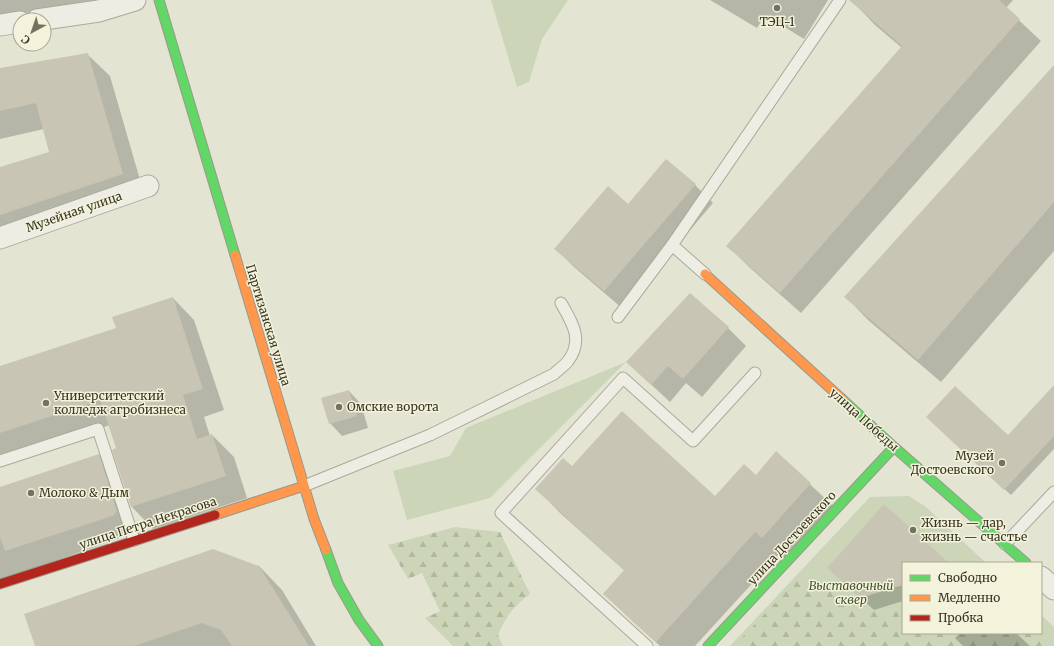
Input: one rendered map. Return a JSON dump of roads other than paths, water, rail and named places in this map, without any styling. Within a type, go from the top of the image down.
[{"type":"street","points":[[52,18],[99,11],[135,0]]},
{"type":"street","name":"Партизанская улица","points":[[159,0],[314,519],[338,583],[359,620],[378,646]]},
{"type":"street","points":[[0,25],[12,23]]},
{"type":"street","name":"Музейная улица","points":[[0,238],[148,186]]},
{"type":"street","name":"улица Победы","points":[[705,274],[894,447],[1025,562]]},
{"type":"street","name":"улица Достоевского","points":[[708,646],[894,447]]},
{"type":"street","name":"улица Петра Некрасова","points":[[0,584],[304,486]]},
{"type":"street","points":[[1042,578],[1054,589]]},
{"type":"lane","points":[[618,317],[672,245],[840,0]]},
{"type":"lane","points":[[672,245],[705,274]]},
{"type":"lane","points":[[304,486],[430,435],[554,374],[568,361],[576,344],[574,326],[561,303]]},
{"type":"lane","points":[[647,646],[500,513],[623,378],[693,441],[755,373]]},
{"type":"lane","points":[[0,461],[98,429],[134,540]]},
{"type":"lane","points":[[1005,544],[1054,492]]},
{"type":"place","name":"ТЭЦ-1","points":[[777,8]]},
{"type":"place","name":"Университетский колледж агробизнеса","points":[[46,403]]},
{"type":"place","name":"Омские ворота","points":[[339,407]]},
{"type":"place","name":"Музей Достоевского","points":[[1002,463]]},
{"type":"place","name":"Молоко & Дым","points":[[31,493]]},
{"type":"place","name":"Жизнь — дар, жизнь — счастье","points":[[913,530]]},
{"type":"park label","name":"Выставочный сквер","points":[[851,593]]}]
